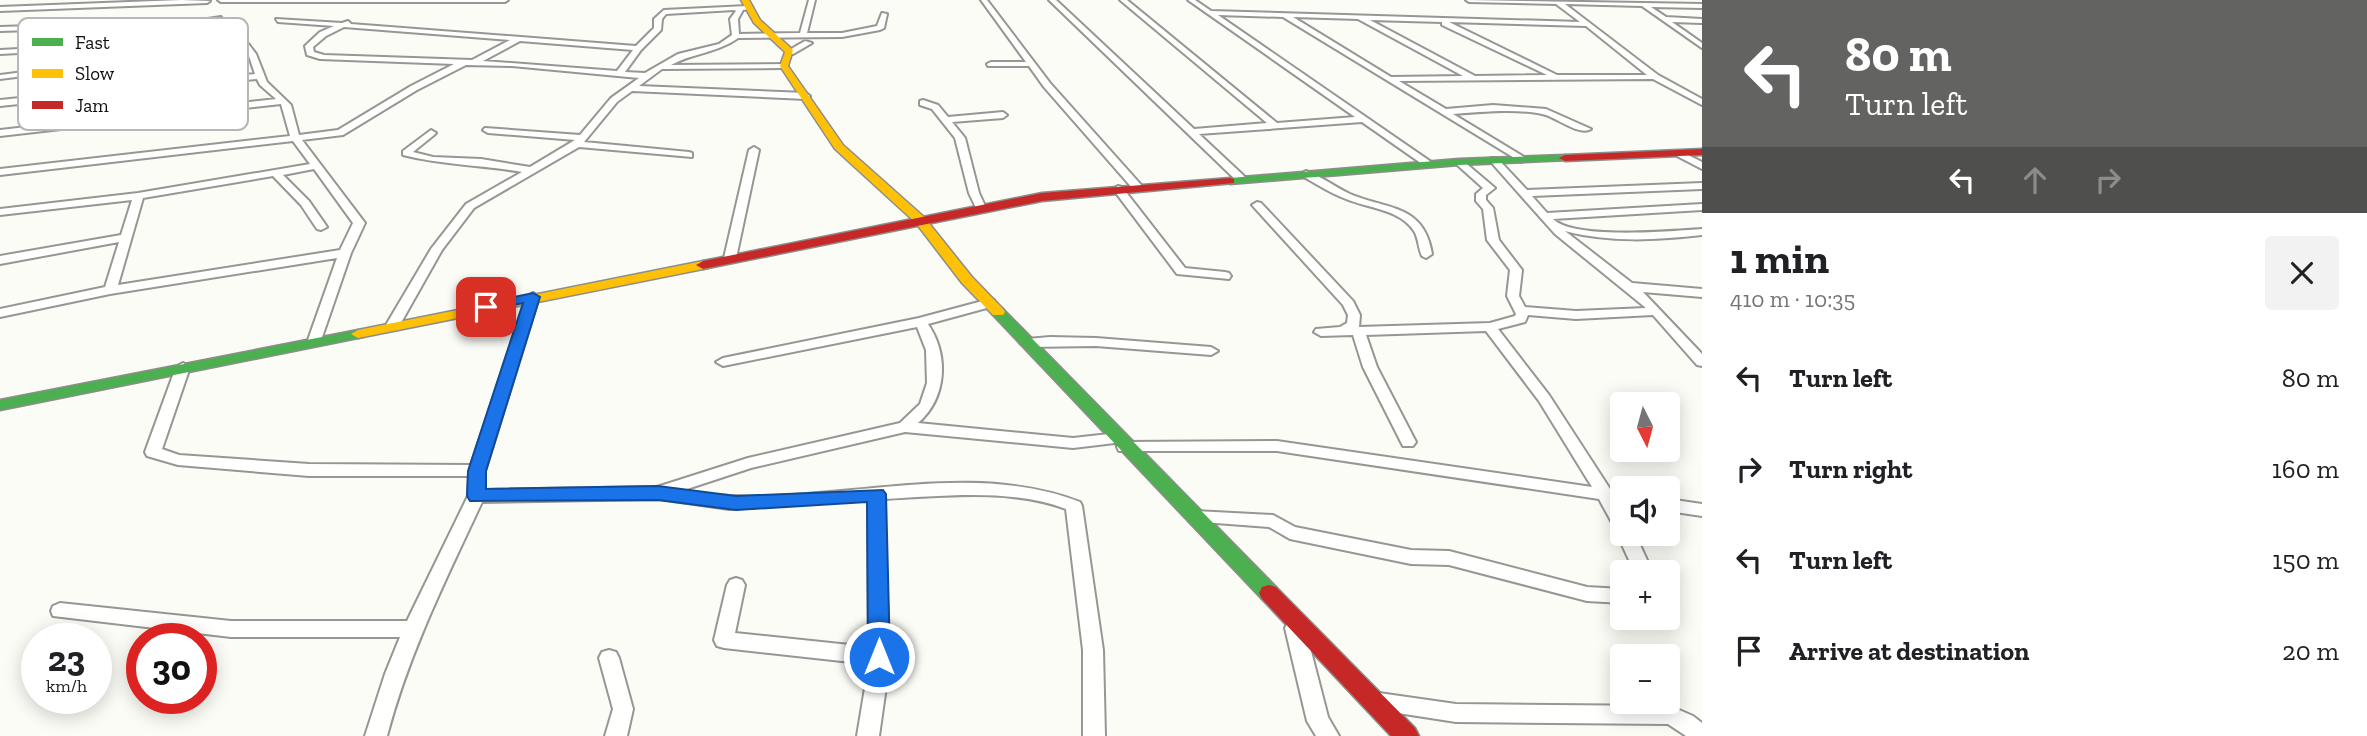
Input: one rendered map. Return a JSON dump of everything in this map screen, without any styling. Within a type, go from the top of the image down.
[{"type":"street","points":[[0,9],[207,0],[220,18]]},
{"type":"street","points":[[221,0],[505,0]]},
{"type":"street","points":[[658,68],[787,59],[805,39],[812,0]]},
{"type":"street","points":[[984,0],[1031,64],[1101,149],[1138,188]]},
{"type":"street","points":[[1052,0],[1241,179]]},
{"type":"street","points":[[1123,0],[1274,125]]},
{"type":"street","points":[[1191,0],[1429,164]]},
{"type":"street","points":[[1469,0],[1702,6]]},
{"type":"street","points":[[1557,2],[1656,77],[1702,102]]},
{"type":"street","points":[[1643,4],[1702,46]]},
{"type":"street","points":[[743,5],[771,34],[839,147],[920,220],[1027,343],[1407,736]]},
{"type":"street","points":[[736,36],[734,19],[743,5]]},
{"type":"street","points":[[620,73],[638,48],[658,28],[658,19],[664,12],[743,5]]},
{"type":"street","points":[[1211,13],[1588,23]]},
{"type":"street","points":[[393,326],[414,286],[470,206],[579,141],[602,112],[658,68],[681,56],[722,46],[736,36],[771,34],[805,39],[842,35],[883,26],[884,14]]},
{"type":"street","points":[[1284,14],[1521,159]]},
{"type":"street","points":[[1356,16],[1474,78]]},
{"type":"street","points":[[1436,19],[1557,78]]},
{"type":"street","points":[[1664,19],[1702,21]]},
{"type":"street","points":[[278,20],[348,23],[638,48]]},
{"type":"street","points":[[348,23],[323,34],[309,46],[310,53],[323,57],[468,63],[647,76]]},
{"type":"street","points":[[0,29],[18,28]]},
{"type":"street","points":[[0,172],[340,133],[414,88],[520,39]]},
{"type":"street","points":[[248,49],[258,76],[287,105],[295,138],[359,223],[345,253],[315,341]]},
{"type":"street","points":[[0,52],[18,51]]},
{"type":"street","points":[[248,54],[252,54]]},
{"type":"street","points":[[991,64],[1031,64]]},
{"type":"street","points":[[0,77],[18,75]]},
{"type":"street","points":[[248,77],[258,76]]},
{"type":"street","points":[[1391,79],[1656,77]]},
{"type":"street","points":[[631,88],[806,96]]},
{"type":"street","points":[[0,103],[18,101]]},
{"type":"street","points":[[248,105],[282,101]]},
{"type":"street","points":[[923,103],[934,107],[960,138],[974,193],[981,208]]},
{"type":"street","points":[[1445,112],[1493,108],[1546,112],[1586,129]]},
{"type":"street","points":[[944,120],[1003,115]]},
{"type":"street","points":[[1191,132],[1362,119]]},
{"type":"street","points":[[0,133],[26,130]]},
{"type":"street","points":[[488,130],[689,155]]},
{"type":"street","points":[[431,133],[406,153],[421,158],[481,162],[531,170]]},
{"type":"street","points":[[730,258],[754,150]]},
{"type":"street","points":[[0,405],[981,208],[1118,189],[1306,173],[1494,160],[1702,152]]},
{"type":"street","points":[[1681,154],[1702,166]]},
{"type":"street","points":[[1494,160],[1548,220],[1630,287],[1656,311],[1702,362]]},
{"type":"street","points":[[1321,332],[1490,327],[1516,323],[1520,319],[1520,310],[1513,296],[1516,270],[1493,240],[1488,208],[1481,201],[1481,194],[1490,188],[1459,162]]},
{"type":"street","points":[[0,212],[138,196],[316,166]]},
{"type":"street","points":[[276,173],[305,204],[321,227]]},
{"type":"street","points":[[1306,173],[1353,198],[1400,212],[1422,234],[1426,254]]},
{"type":"street","points":[[1523,193],[1702,186]]},
{"type":"street","points":[[1118,189],[1181,271],[1225,276]]},
{"type":"street","points":[[110,290],[138,196]]},
{"type":"street","points":[[1257,205],[1349,304],[1354,315],[1354,325],[1341,332]]},
{"type":"street","points":[[1548,220],[1702,207]]},
{"type":"street","points":[[1548,220],[1582,232],[1644,239],[1702,232]]},
{"type":"street","points":[[0,260],[125,237]]},
{"type":"street","points":[[0,313],[110,290],[345,253]]},
{"type":"street","points":[[1630,287],[1702,293]]},
{"type":"street","points":[[376,736],[382,710],[414,629],[476,496],[477,471],[533,297]]},
{"type":"street","points":[[723,362],[920,322],[990,303]]},
{"type":"street","points":[[1520,310],[1576,315],[1656,311]]},
{"type":"street","points":[[905,427],[923,411],[933,385],[934,359],[928,331],[920,322]]},
{"type":"street","points":[[1490,327],[1610,503]]},
{"type":"street","points":[[1359,332],[1370,367],[1408,442]]},
{"type":"street","points":[[1027,343],[1106,341],[1137,347],[1211,351]]},
{"type":"street","points":[[183,367],[153,452],[178,460],[309,470],[477,471]]},
{"type":"street","points":[[658,493],[748,463],[905,427],[1073,443],[1277,446],[1610,494]]},
{"type":"street","points":[[476,496],[658,493],[736,503],[876,494],[980,491],[1056,496],[1073,506],[1093,650],[1094,736]]},
{"type":"street","points":[[868,736],[879,657],[876,494]]},
{"type":"street","points":[[1680,507],[1702,510]]},
{"type":"street","points":[[1195,517],[1273,521],[1290,533],[1411,556],[1449,558],[1587,594],[1610,595]]},
{"type":"street","points":[[736,585],[724,640],[879,657]]},
{"type":"street","points":[[60,611],[231,629],[414,629]]},
{"type":"street","points":[[1290,613],[1304,652],[1318,721],[1328,736]]},
{"type":"street","points":[[609,658],[623,709],[616,736]]},
{"type":"street","points":[[1374,702],[1457,713],[1670,715],[1702,736]]},
{"type":"traffic: fast","points":[[1230,181],[1459,162],[1565,158]]},
{"type":"traffic: fast","points":[[998,312],[1269,593]]},
{"type":"traffic: fast","points":[[0,405],[358,334]]},
{"type":"traffic: slow","points":[[745,0],[757,21],[790,52],[784,66],[839,147],[920,220],[967,280],[998,312]]},
{"type":"traffic: slow","points":[[358,334],[703,265]]},
{"type":"traffic: jam","points":[[1565,158],[1702,152]]},
{"type":"traffic: jam","points":[[703,265],[1042,197],[1230,181]]},
{"type":"traffic: jam","points":[[1269,593],[1407,736]]},
{"type":"route","points":[[486,307],[533,297],[477,471],[476,496],[658,493],[736,503],[876,494],[879,657]]}]
